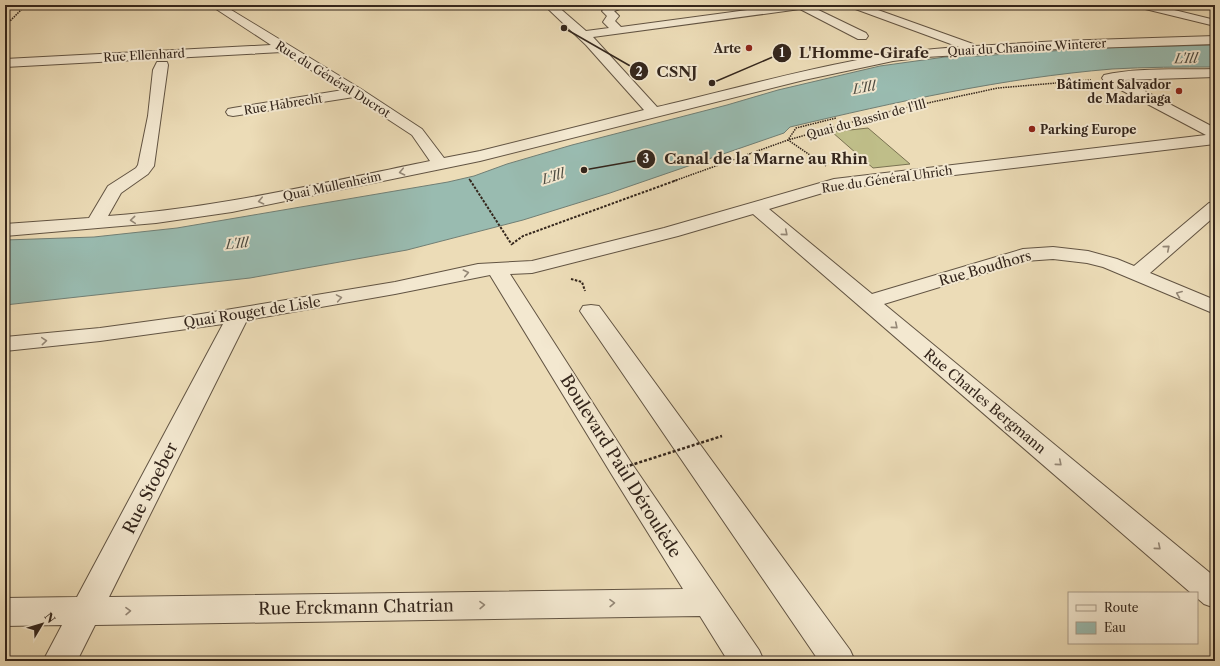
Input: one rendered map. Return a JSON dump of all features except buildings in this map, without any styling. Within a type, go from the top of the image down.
[{"type":"street","name":"Rue du Général Ducrot","points":[[215,5],[356,92],[417,132],[440,164]]},
{"type":"street","points":[[549,5],[571,22],[584,35],[654,113]]},
{"type":"street","points":[[617,29],[609,24],[613,16],[608,11],[609,9],[622,5]]},
{"type":"street","points":[[854,5],[977,50]]},
{"type":"street","points":[[1141,5],[1215,23]]},
{"type":"street","points":[[584,35],[617,29],[802,6],[862,36]]},
{"type":"street","points":[[617,29],[618,20],[624,17]]},
{"type":"street","name":"Quai du Chanoine Winterer","points":[[654,113],[811,74],[893,57],[977,50],[1104,43],[1215,40]]},
{"type":"street","name":"Rue Ellenhard","points":[[5,63],[284,48]]},
{"type":"street","points":[[95,224],[114,190],[142,171],[146,166],[162,65]]},
{"type":"street","points":[[1110,78],[1136,75],[1215,73]]},
{"type":"street","points":[[1110,78],[1215,134]]},
{"type":"street","name":"Rue Habrecht","points":[[233,112],[356,92]]},
{"type":"street","name":"Quai Mullenheim","points":[[5,230],[95,224],[205,212],[495,153],[654,113]]},
{"type":"street","name":"Rue du Général Uhrich","points":[[497,270],[532,267],[671,232],[815,189],[849,182],[1215,139]]},
{"type":"street","name":"Rue Charles Bergmann","points":[[756,207],[1215,595]]},
{"type":"street","points":[[1137,274],[1215,208]]},
{"type":"street","name":"Rue Boudhors","points":[[867,302],[1023,255],[1039,253],[1088,257],[1137,274],[1215,308]]},
{"type":"street","name":"Quai Rouget de Lisle","points":[[5,344],[61,340],[239,314],[385,290],[479,270],[497,270]]},
{"type":"street","name":"Boulevard Paul Déroulède","points":[[497,270],[621,468],[747,661]]},
{"type":"street","points":[[591,311],[838,661]]},
{"type":"street","name":"Rue Stoeber","points":[[60,661],[239,314]]},
{"type":"street","name":"Rue Erckmann Chatrian","points":[[5,612],[708,602]]},
{"type":"path","points":[[5,26],[26,5]]},
{"type":"path","name":"Quai du Bassin de l'Ill","points":[[467,176],[512,244],[523,236],[788,140],[895,110],[998,88],[1110,78]]},
{"type":"path","points":[[836,118],[796,128],[788,140],[849,182]]},
{"type":"path","points":[[564,278],[582,282],[591,311]]},
{"type":"path","points":[[621,468],[722,436]]},
{"type":"shaded area","points":[[868,128],[910,164],[873,168],[832,132]]},
{"type":"water","name":"L'Ill","points":[[1215,45],[1215,67],[1151,67],[1112,69],[1031,78],[910,100],[790,127],[784,133],[610,193],[523,220],[407,250],[250,278],[5,305],[5,240],[94,237],[177,228],[448,182],[474,176],[507,164],[572,145],[727,105],[778,90],[880,66],[945,57],[1096,48]]},
{"type":"place","name":"CSNJ","points":[[564,28]]},
{"type":"place","name":"Arte","points":[[749,48]]},
{"type":"place","name":"L'Homme-Girafe","points":[[712,83]]},
{"type":"place","name":"Bâtiment Salvador de Madariaga","points":[[1179,91]]},
{"type":"place","name":"Parking Europe","points":[[1032,129]]},
{"type":"place","name":"Canal de la Marne au Rhin","points":[[584,170]]}]
